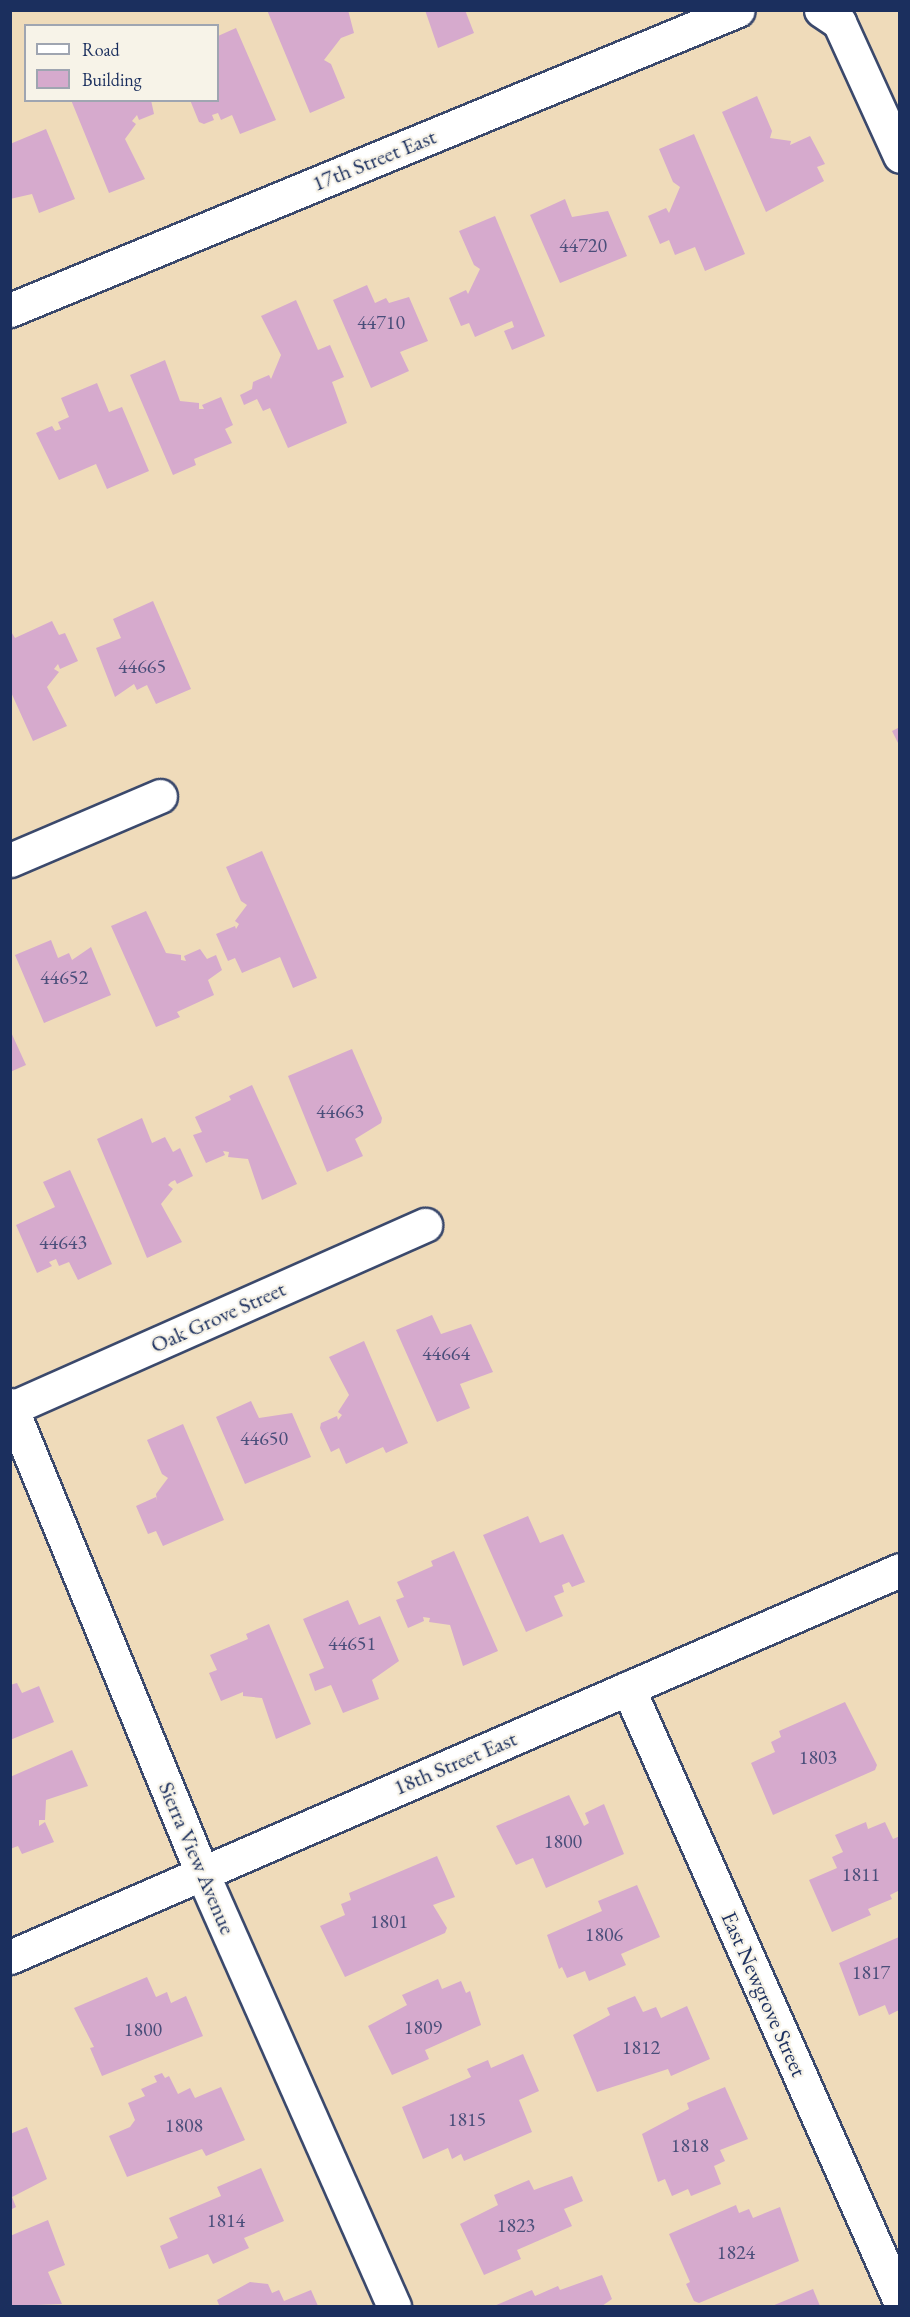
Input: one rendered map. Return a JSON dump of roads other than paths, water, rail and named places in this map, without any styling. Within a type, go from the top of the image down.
[{"type":"street","name":"17th Street East","points":[[10,310],[738,10]]},
{"type":"street","points":[[821,10],[839,22],[900,156]]},
{"type":"street","points":[[10,860],[160,796]]},
{"type":"street","name":"Oak Grove Street","points":[[11,1407],[425,1225]]},
{"type":"street","name":"Sierra View Avenue","points":[[11,1407],[202,1873],[394,2307]]},
{"type":"street","name":"18th Street East","points":[[10,1957],[900,1570]]},
{"type":"street","name":"East Newgrove Street","points":[[628,1688],[900,2301]]}]
